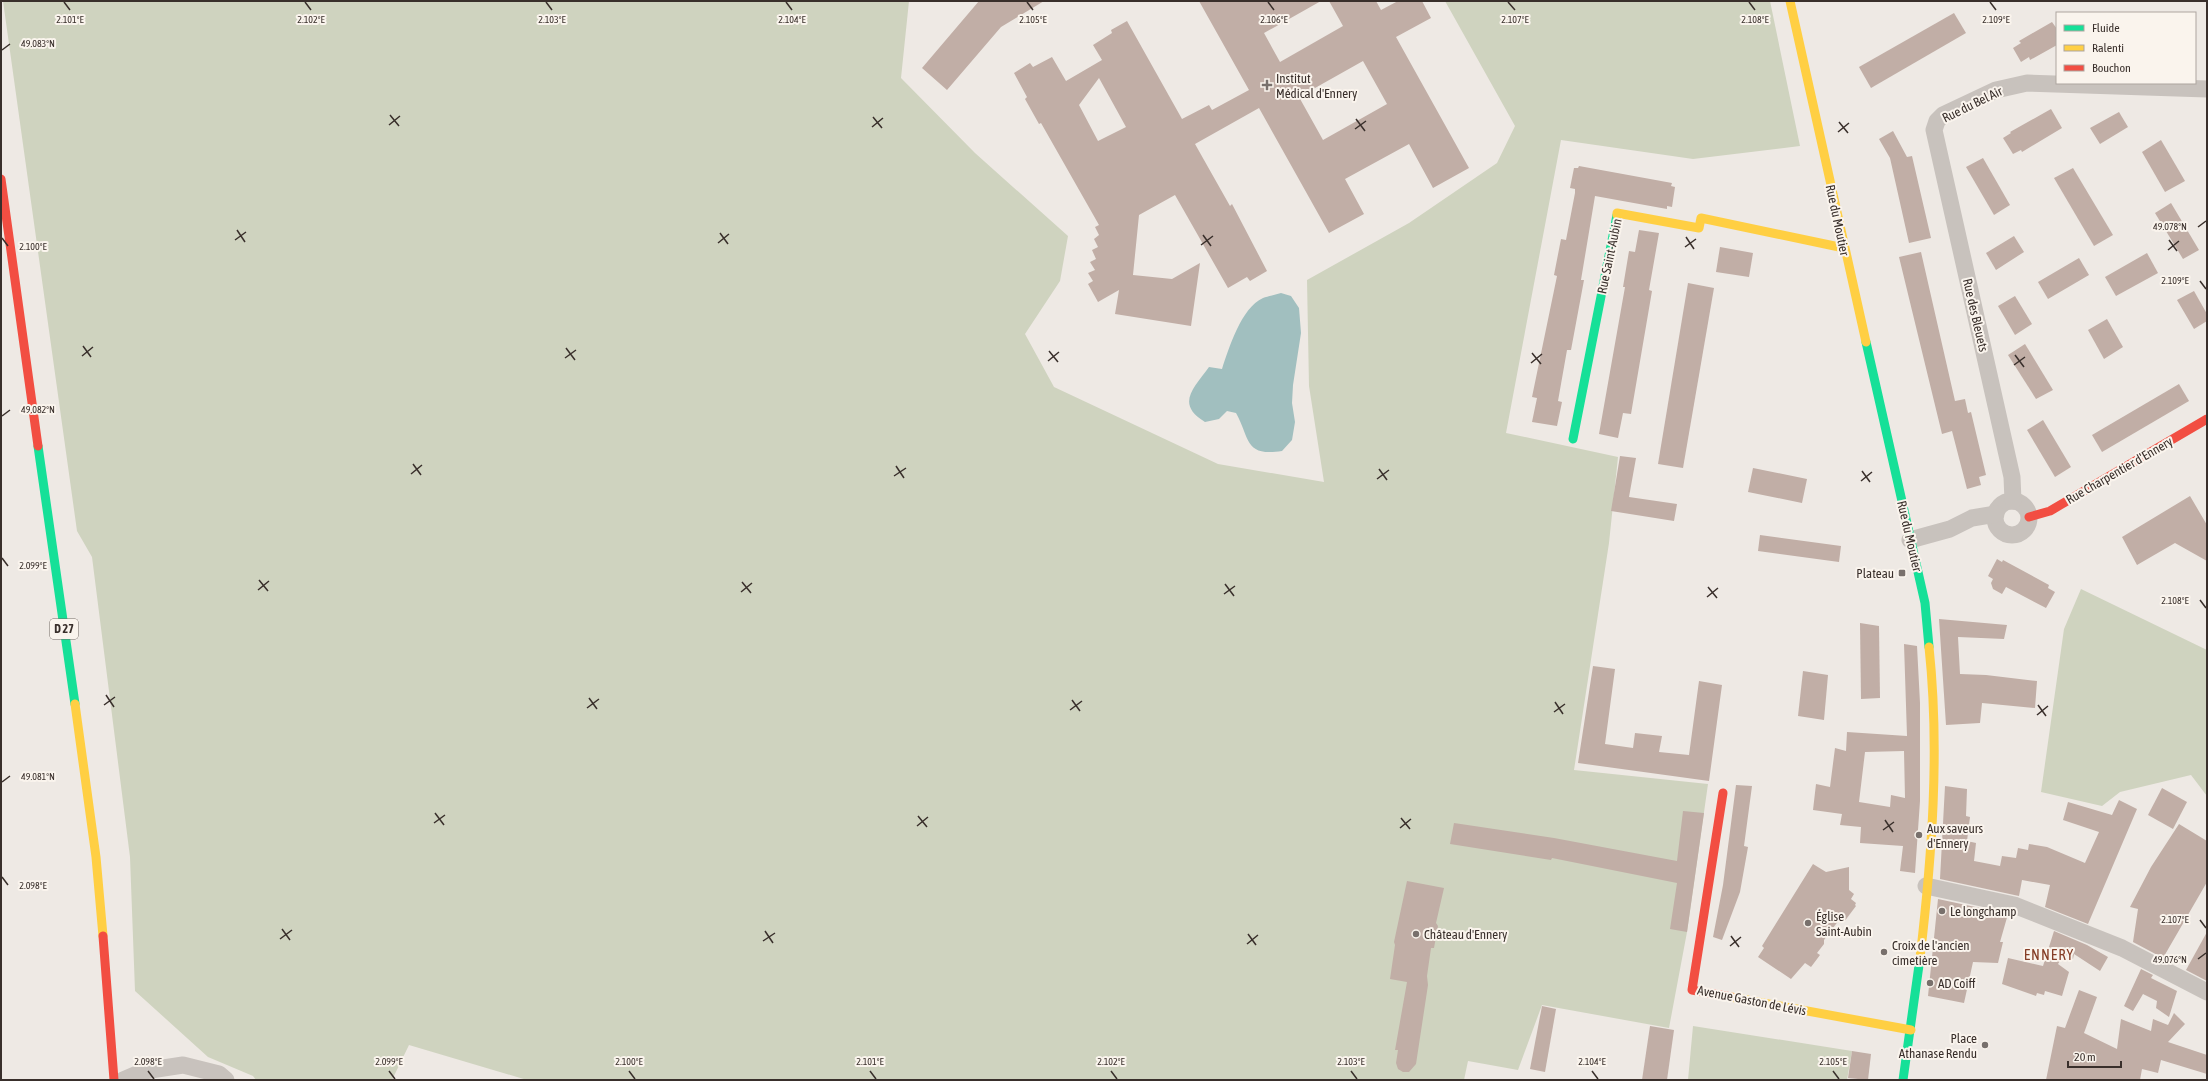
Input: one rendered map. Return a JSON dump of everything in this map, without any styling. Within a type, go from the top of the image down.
[{"type":"street","name":"Rue du Moutier","points":[[1790,1],[1844,248],[1925,604],[1934,690],[1933,814],[1911,1030],[1903,1080]]},
{"type":"street","name":"Rue du Bel Air","points":[[1934,130],[1937,121],[1943,116],[1996,90],[2012,85],[2028,83],[2056,84]]},
{"type":"street","name":"Rue du Bel Air","points":[[2058,84],[2207,89]]},
{"type":"street","name":"Rue des Bleuets","points":[[1934,130],[2012,477],[2013,500]]},
{"type":"street","name":"D 27","points":[[1,179],[96,857],[110,1006],[114,1080]]},
{"type":"street","name":"Rue Saint-Aubin","points":[[1574,439],[1616,213],[1699,228],[1701,218],[1844,248]]},
{"type":"street","name":"Rue Charpentier d'Ennery","points":[[2029,517],[2050,511],[2207,419]]},
{"type":"street","points":[[2013,500],[2024,504],[2029,517],[2024,530],[2017,534],[2009,534],[1998,528],[1996,514],[2001,505],[2013,500]]},
{"type":"street","points":[[1910,540],[1950,529],[1972,518],[1996,514]]},
{"type":"street","name":"Avenue Gaston de Lévis","points":[[1723,793],[1692,990],[1911,1030]]},
{"type":"street","points":[[1926,886],[2014,905],[2122,948],[2207,992]]},
{"type":"street","points":[[123,1080],[144,1071],[183,1065],[219,1074],[226,1080]]},
{"type":"green space","points":[[3,1],[909,1],[901,78],[975,153],[1068,236],[1060,281],[1025,334],[1054,387],[1218,464],[1324,482],[1309,386],[1307,280],[1409,223],[1497,163],[1515,126],[1445,1],[1770,1],[1800,146],[1693,159],[1561,140],[1506,433],[1618,457],[1609,543],[1574,770],[1708,784],[1687,932],[1669,1028],[1542,1005],[1518,1070],[1468,1061],[1464,1080],[527,1080],[409,1045],[392,1080],[256,1080],[253,1076],[208,1057],[135,991],[130,857],[92,557],[77,531]]},
{"type":"green space","points":[[2081,589],[2207,650],[2207,796],[2191,775],[2120,792],[2102,806],[2041,792],[2064,629]]},
{"type":"green space","points":[[1693,1026],[1852,1051],[1847,1080],[1688,1080]]},
{"type":"water","points":[[1281,293],[1291,296],[1299,308],[1301,333],[1293,385],[1292,403],[1295,422],[1292,440],[1282,451],[1270,452],[1261,451],[1254,448],[1250,444],[1236,413],[1227,411],[1219,419],[1205,422],[1191,409],[1189,402],[1193,389],[1209,367],[1222,369],[1237,329],[1248,310],[1263,298]]},
{"type":"building","points":[[979,1],[1044,1],[1001,27],[947,90],[922,68]]},
{"type":"building","points":[[1199,1],[1321,1],[1264,33],[1280,62],[1343,26],[1329,1],[1376,1],[1381,10],[1398,1],[1422,1],[1431,18],[1396,37],[1469,168],[1433,188],[1409,144],[1345,179],[1364,214],[1329,233],[1259,108],[1195,144],[1230,206],[1232,204],[1267,271],[1250,281],[1247,277],[1228,288],[1175,195],[1139,215],[1133,275],[1172,279],[1200,263],[1191,326],[1115,314],[1119,290],[1098,302],[1088,284],[1093,281],[1088,273],[1095,270],[1090,262],[1096,259],[1092,250],[1098,247],[1094,239],[1099,235],[1095,227],[1099,225],[1041,123],[1039,124],[1025,99],[1027,97],[1014,73],[1030,63],[1033,67],[1052,57],[1066,81],[1102,60],[1093,45],[1112,33],[1111,30],[1127,21],[1182,119],[1209,105],[1212,110],[1249,90]],"holes":[[[1363,61],[1387,104],[1323,140],[1299,97]],[[1099,78],[1126,127],[1098,141],[1079,105]]]},
{"type":"building","points":[[1954,13],[1966,33],[1871,88],[1859,67]]},
{"type":"building","points":[[2052,22],[2056,28],[2056,46],[2030,60],[2029,57],[2021,62],[2013,48],[2021,43],[2019,41]]},
{"type":"building","points":[[2051,109],[2062,128],[2022,152],[2021,150],[2013,154],[2003,138],[2011,133],[2010,132]]},
{"type":"building","points":[[2119,112],[2128,127],[2100,144],[2090,128]]},
{"type":"building","points":[[1893,131],[1907,157],[1912,156],[1931,238],[1909,243],[1890,158],[1879,139]]},
{"type":"building","points":[[2161,140],[2185,181],[2165,192],[2142,152]]},
{"type":"building","points":[[1983,158],[2010,205],[1994,215],[1966,167]]},
{"type":"building","points":[[1579,166],[1672,183],[1671,186],[1675,187],[1672,207],[1667,206],[1667,209],[1595,196],[1581,280],[1584,280],[1571,350],[1567,350],[1558,401],[1562,402],[1557,426],[1532,422],[1537,398],[1532,397],[1557,276],[1554,275],[1561,239],[1566,240],[1575,193],[1575,189],[1570,188],[1574,168],[1578,168]]},
{"type":"building","points":[[2073,168],[2113,235],[2094,246],[2054,178]]},
{"type":"building","points":[[2171,203],[2199,250],[2183,259],[2155,213]]},
{"type":"building","points":[[1639,230],[1659,233],[1649,290],[1652,291],[1631,414],[1623,413],[1618,438],[1599,434],[1625,287],[1623,287],[1629,251],[1635,252]]},
{"type":"building","points":[[2014,236],[2024,252],[1996,270],[1986,253]]},
{"type":"building","points":[[1720,247],[1753,253],[1749,277],[1716,272]]},
{"type":"building","points":[[1921,252],[1955,401],[1965,399],[1968,413],[1971,412],[1986,475],[1979,477],[1981,485],[1967,489],[1952,431],[1942,434],[1899,257]]},
{"type":"building","points":[[2147,253],[2158,273],[2116,296],[2105,277]]},
{"type":"building","points":[[2079,258],[2089,275],[2048,299],[2038,282]]},
{"type":"building","points":[[1688,283],[1714,288],[1683,468],[1658,464]]},
{"type":"building","points":[[2194,291],[2207,314],[2207,321],[2194,329],[2177,300]]},
{"type":"building","points":[[2015,296],[2032,324],[2015,335],[1998,306]]},
{"type":"building","points":[[2107,319],[2123,347],[2104,359],[2088,330]]},
{"type":"building","points":[[2025,344],[2053,390],[2036,399],[2008,355]]},
{"type":"building","points":[[2179,384],[2189,401],[2102,452],[2092,435]]},
{"type":"building","points":[[2043,420],[2071,467],[2055,477],[2027,430]]},
{"type":"building","points":[[1620,456],[1636,458],[1629,497],[1677,504],[1674,521],[1611,511]]},
{"type":"building","points":[[1753,468],[1807,479],[1802,503],[1748,492]]},
{"type":"building","points":[[2190,496],[2207,525],[2207,561],[2175,543],[2137,565],[2122,537]]},
{"type":"building","points":[[1760,535],[1841,546],[1839,562],[1758,551]]},
{"type":"building","points":[[1997,559],[2002,562],[2003,560],[2049,585],[2048,588],[2055,592],[2046,608],[2006,587],[2002,594],[1993,589],[1991,583],[1993,579],[1988,576]]},
{"type":"building","points":[[1939,619],[2007,625],[2004,639],[1958,637],[1960,674],[1986,675],[2037,681],[2035,708],[1982,703],[1980,723],[1946,725]]},
{"type":"building","points":[[1860,623],[1879,626],[1880,698],[1861,699]]},
{"type":"building","points":[[1904,644],[1917,646],[1920,703],[1920,801],[1915,873],[1900,871],[1903,846],[1860,843],[1861,827],[1840,825],[1842,814],[1813,810],[1816,784],[1830,787],[1835,748],[1846,751],[1847,732],[1907,736]],"holes":[[[1904,751],[1905,798],[1891,795],[1890,807],[1859,802],[1865,752]]]},
{"type":"building","points":[[1593,666],[1615,669],[1605,744],[1633,748],[1635,733],[1662,736],[1659,752],[1689,755],[1699,681],[1722,685],[1709,781],[1578,763]]},
{"type":"building","points":[[1803,671],[1828,675],[1824,720],[1798,716]]},
{"type":"building","points":[[1736,785],[1752,786],[1744,846],[1748,847],[1740,892],[1722,940],[1713,937],[1723,885]]},
{"type":"building","points":[[1945,786],[1967,789],[1966,816],[1970,817],[1967,841],[1976,843],[1974,861],[2000,866],[2002,856],[2016,858],[2018,848],[2028,850],[2029,844],[2047,847],[2085,863],[2099,832],[2063,820],[2068,802],[2112,815],[2119,800],[2137,809],[2088,924],[2045,907],[2050,885],[2022,880],[2019,896],[1940,879]]},
{"type":"building","points":[[2162,788],[2187,802],[2173,829],[2148,815]]},
{"type":"building","points":[[1683,811],[1704,813],[1687,932],[1670,929],[1677,883],[1552,858],[1551,860],[1450,844],[1454,823],[1554,838],[1677,861]]},
{"type":"building","points":[[2179,824],[2207,841],[2207,882],[2163,958],[2133,942],[2138,909],[2130,907],[2151,867]]},
{"type":"building","name":"Église Saint-Aubin","points":[[1813,864],[1826,872],[1849,867],[1849,890],[1854,894],[1851,899],[1856,903],[1856,906],[1844,922],[1839,920],[1824,940],[1824,944],[1817,953],[1820,955],[1811,967],[1805,963],[1791,979],[1758,957],[1764,948],[1762,946]]},
{"type":"building","name":"Château d'Ennery","points":[[1407,881],[1444,888],[1436,923],[1438,926],[1434,948],[1431,948],[1427,976],[1428,985],[1416,1064],[1409,1072],[1403,1072],[1398,1069],[1396,1063],[1398,1050],[1395,1050],[1407,982],[1390,979],[1395,945],[1394,942]]},
{"type":"building","points":[[1938,899],[2008,914],[2000,942],[2003,942],[1998,963],[1973,962],[1964,1003],[1928,996]]},
{"type":"building","points":[[2054,931],[2087,945],[2108,957],[2100,971],[2074,954],[2073,959],[2064,954],[2058,964],[2069,972],[2062,996],[2045,991],[2044,995],[2037,993],[2036,996],[2002,984],[2008,958],[2043,966]]},
{"type":"building","points":[[2207,932],[2207,981],[2186,970]]},
{"type":"building","points":[[2141,969],[2153,975],[2151,978],[2177,991],[2169,1017],[2156,1008],[2157,1001],[2143,994],[2133,1011],[2124,1006]]},
{"type":"building","points":[[2079,990],[2097,997],[2084,1033],[2117,1049],[2121,1019],[2151,1031],[2153,1019],[2168,1025],[2174,1013],[2185,1024],[2168,1042],[2207,1055],[2207,1074],[2161,1060],[2158,1073],[2142,1069],[2140,1080],[2046,1080],[2057,1026],[2065,1028]]},
{"type":"building","points":[[1542,1006],[1556,1009],[1545,1072],[1530,1069]]},
{"type":"building","points":[[1650,1026],[1674,1030],[1667,1080],[1642,1080]]},
{"type":"building","points":[[1852,1051],[1871,1054],[1868,1080],[1848,1078]]},
{"type":"traffic: fast","points":[[1573,439],[1617,215]]},
{"type":"traffic: fast","points":[[1866,342],[1925,603],[1929,647]]},
{"type":"traffic: fast","points":[[38,446],[75,704]]},
{"type":"traffic: fast","points":[[1903,1080],[1920,958]]},
{"type":"traffic: slow","points":[[1790,1],[1866,342]]},
{"type":"traffic: slow","points":[[1617,215],[1617,213],[1699,228],[1701,218],[1844,248]]},
{"type":"traffic: slow","points":[[1920,958],[1928,881],[1933,803],[1934,725],[1929,647]]},
{"type":"traffic: slow","points":[[75,704],[96,857],[103,936]]},
{"type":"traffic: slow","points":[[1731,997],[1911,1030]]},
{"type":"traffic: jam","points":[[1,179],[38,446]]},
{"type":"traffic: jam","points":[[2029,517],[2050,511],[2207,419]]},
{"type":"traffic: jam","points":[[1723,793],[1692,990],[1731,997]]},
{"type":"traffic: jam","points":[[103,936],[114,1080]]},
{"type":"place","name":"Institut Médical d'Ennery","points":[[1267,85]]},
{"type":"place","name":"Plateau","points":[[1902,573]]},
{"type":"place","name":"Aux saveurs d'Ennery","points":[[1919,835]]},
{"type":"place","name":"Le longchamp","points":[[1942,911]]},
{"type":"place","name":"Église Saint-Aubin","points":[[1808,923]]},
{"type":"place","name":"Château d'Ennery","points":[[1416,934]]},
{"type":"place","name":"Croix de l'ancien cimetière","points":[[1884,952]]},
{"type":"place","name":"AD Coiff","points":[[1930,983]]},
{"type":"place","name":"Place Athanase Rendu","points":[[1985,1045]]},
{"type":"district","name":"ENNERY","points":[[2049,955]]}]
